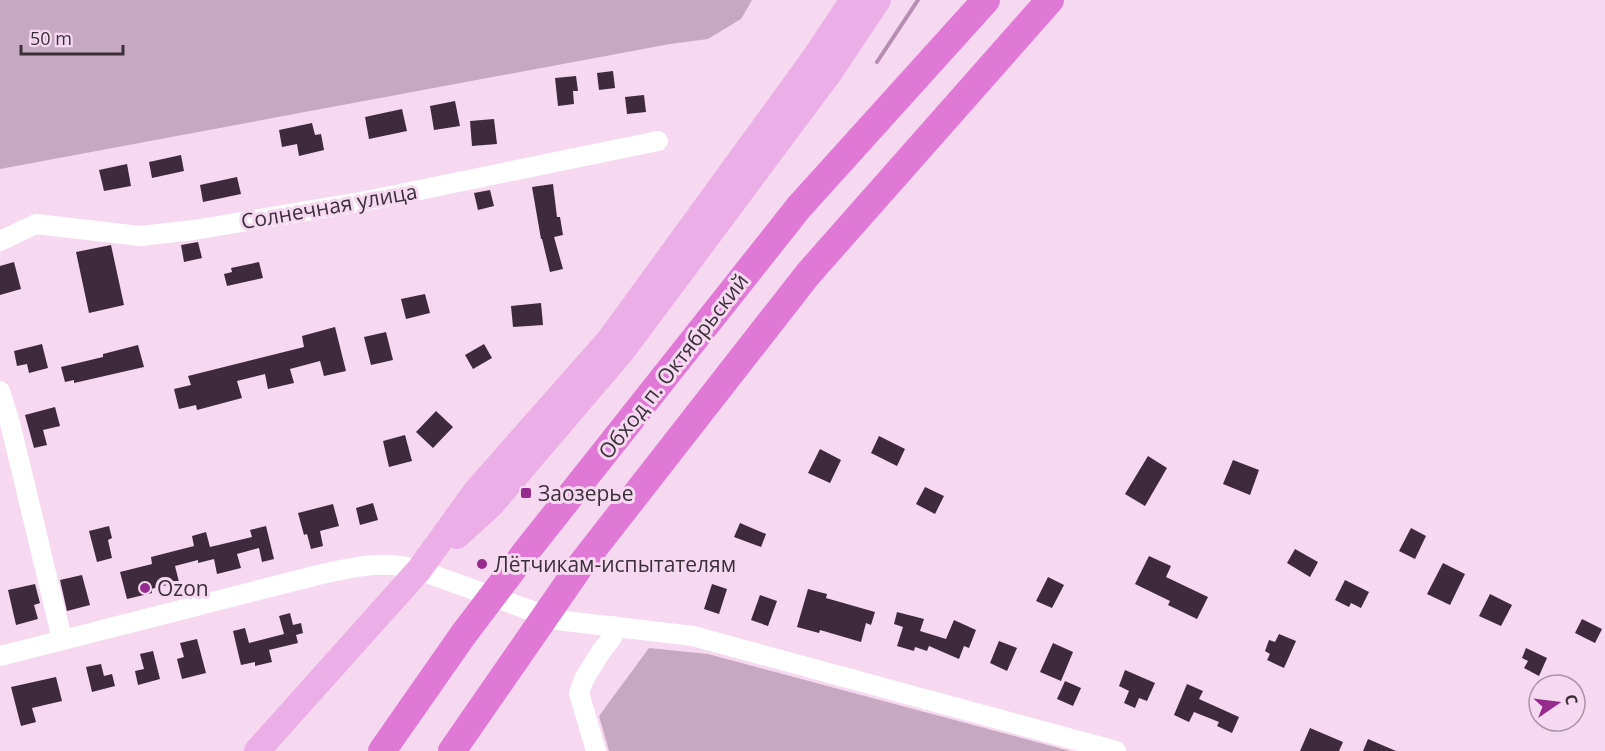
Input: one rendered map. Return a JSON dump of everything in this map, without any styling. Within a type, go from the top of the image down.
[{"type":"highway","name":"Обход п. Октябрьский","points":[[382,751],[463,635],[525,553],[799,207],[986,0]]},
{"type":"highway","points":[[452,751],[580,566],[808,274],[1050,0]]},
{"type":"main road","points":[[257,751],[419,570],[476,491],[610,339],[813,60],[853,0]]},
{"type":"main road","points":[[419,570],[491,505],[623,350],[830,72],[878,0]]},
{"type":"street","name":"Солнечная улица","points":[[0,241],[36,224],[140,236],[194,230],[366,201],[658,141]]},
{"type":"street","points":[[0,391],[10,423],[62,639]]},
{"type":"street","points":[[0,656],[360,565],[387,563],[419,570],[551,618],[693,636],[1116,751]]},
{"type":"street","points":[[596,751],[579,693],[600,653],[614,636],[615,626]]},
{"type":"shaded area","points":[[0,0],[752,0],[741,19],[708,39],[670,44],[0,169]]},
{"type":"shaded area","points":[[649,648],[708,654],[1070,751],[609,751],[599,716]]},
{"type":"building","points":[[613,71],[615,88],[599,90],[597,73]]},
{"type":"building","points":[[576,76],[578,91],[573,91],[574,104],[558,106],[555,78]]},
{"type":"building","points":[[644,95],[646,112],[627,114],[625,97]]},
{"type":"building","points":[[455,101],[460,126],[434,130],[430,106]]},
{"type":"building","points":[[402,109],[407,131],[369,139],[365,117]]},
{"type":"building","points":[[494,119],[497,144],[472,146],[470,121]]},
{"type":"building","points":[[312,123],[315,135],[321,134],[324,150],[299,156],[297,144],[282,147],[279,130]]},
{"type":"building","points":[[181,155],[184,171],[152,178],[149,162]]},
{"type":"building","points":[[127,164],[131,186],[104,191],[99,170]]},
{"type":"building","points":[[237,177],[241,194],[203,202],[200,185]]},
{"type":"building","points":[[553,184],[557,217],[560,217],[563,235],[554,237],[563,269],[550,272],[541,239],[532,187]]},
{"type":"building","points":[[490,190],[494,206],[478,210],[474,193]]},
{"type":"building","points":[[198,242],[202,258],[184,262],[181,245]]},
{"type":"building","points":[[111,245],[124,305],[89,313],[76,252]]},
{"type":"building","points":[[14,262],[21,289],[0,295],[0,266]]},
{"type":"building","points":[[259,262],[263,278],[227,286],[224,274],[232,272],[231,268]]},
{"type":"building","points":[[425,294],[430,313],[406,319],[401,299]]},
{"type":"building","points":[[541,303],[543,325],[513,327],[511,306]]},
{"type":"building","points":[[335,327],[346,371],[324,376],[320,361],[290,369],[294,383],[268,389],[265,374],[237,381],[242,398],[197,410],[196,405],[179,409],[174,389],[191,385],[188,376],[304,347],[302,336]]},
{"type":"building","points":[[386,332],[393,360],[371,365],[364,337]]},
{"type":"building","points":[[42,344],[48,368],[29,373],[27,364],[17,366],[14,351]]},
{"type":"building","points":[[484,344],[492,358],[473,369],[465,355]]},
{"type":"building","points":[[138,345],[144,367],[74,383],[74,380],[65,382],[61,367],[103,357],[103,354]]},
{"type":"building","points":[[55,407],[60,426],[43,430],[47,445],[34,448],[25,415]]},
{"type":"building","points":[[436,411],[453,427],[433,448],[416,432]]},
{"type":"building","points":[[405,435],[412,461],[389,467],[383,441]]},
{"type":"building","points":[[879,436],[905,449],[897,466],[871,453]]},
{"type":"building","points":[[820,449],[841,460],[830,483],[808,473]]},
{"type":"building","points":[[1148,456],[1167,468],[1145,506],[1125,494]]},
{"type":"building","points":[[1233,460],[1259,470],[1250,495],[1223,484]]},
{"type":"building","points":[[925,487],[944,496],[935,514],[916,504]]},
{"type":"building","points":[[373,503],[378,520],[360,525],[356,508]]},
{"type":"building","points":[[333,504],[339,526],[320,531],[323,546],[311,549],[307,534],[304,535],[298,513]]},
{"type":"building","points":[[740,523],[766,534],[761,547],[734,537]]},
{"type":"building","points":[[109,526],[112,538],[108,540],[112,558],[97,562],[89,531]]},
{"type":"building","points":[[266,526],[274,559],[262,562],[259,548],[237,554],[241,568],[217,574],[214,559],[198,563],[198,560],[175,566],[179,582],[151,589],[152,593],[127,599],[120,572],[152,564],[151,557],[194,546],[192,536],[206,532],[210,547],[252,537],[250,530]]},
{"type":"building","points":[[1411,528],[1426,536],[1415,559],[1399,551]]},
{"type":"building","points":[[1295,549],[1318,562],[1310,577],[1287,563]]},
{"type":"building","points":[[1149,556],[1171,566],[1166,577],[1208,597],[1197,619],[1168,605],[1170,601],[1135,584]]},
{"type":"building","points":[[1443,563],[1465,574],[1450,605],[1427,594]]},
{"type":"building","points":[[82,575],[90,605],[67,611],[60,580]]},
{"type":"building","points":[[1048,577],[1064,585],[1052,608],[1036,601]]},
{"type":"building","points":[[1345,580],[1369,592],[1361,608],[1351,603],[1349,607],[1335,600]]},
{"type":"building","points":[[35,584],[40,603],[34,605],[38,619],[16,625],[8,590]]},
{"type":"building","points":[[712,584],[727,589],[719,614],[704,609]]},
{"type":"building","points":[[808,589],[827,594],[826,598],[875,612],[871,625],[866,623],[861,642],[820,630],[819,633],[797,627]]},
{"type":"building","points":[[1490,594],[1512,605],[1501,626],[1479,616]]},
{"type":"building","points":[[760,595],[777,601],[768,626],[751,620]]},
{"type":"building","points":[[897,612],[924,619],[920,631],[946,639],[954,620],[976,630],[969,648],[964,646],[959,659],[929,646],[927,651],[915,647],[914,651],[897,646],[903,627],[894,624]]},
{"type":"building","points":[[290,613],[293,625],[301,623],[303,633],[296,635],[298,643],[269,650],[272,662],[255,666],[255,662],[241,665],[233,631],[245,628],[249,643],[284,634],[279,616]]},
{"type":"building","points":[[1582,619],[1602,629],[1595,643],[1575,633]]},
{"type":"building","points":[[1279,634],[1296,641],[1284,668],[1267,660],[1270,654],[1265,651],[1269,640],[1275,642]]},
{"type":"building","points":[[197,639],[206,673],[182,679],[177,659],[184,657],[180,643]]},
{"type":"building","points":[[999,641],[1017,648],[1007,671],[990,663]]},
{"type":"building","points":[[1053,643],[1073,652],[1061,681],[1040,672]]},
{"type":"building","points":[[1526,648],[1547,658],[1540,673],[1533,673],[1524,668],[1528,661],[1522,658]]},
{"type":"building","points":[[153,651],[160,679],[138,685],[135,671],[144,669],[140,654]]},
{"type":"building","points":[[101,664],[104,676],[112,674],[115,686],[92,692],[86,667]]},
{"type":"building","points":[[1125,670],[1155,683],[1147,701],[1139,698],[1135,708],[1124,703],[1129,691],[1119,686]]},
{"type":"building","points":[[56,677],[62,701],[32,708],[36,722],[21,726],[11,687]]},
{"type":"building","points":[[1065,681],[1081,688],[1073,706],[1057,699]]},
{"type":"building","points":[[1187,684],[1203,691],[1199,699],[1239,717],[1232,733],[1217,726],[1219,722],[1194,712],[1189,722],[1174,715]]},
{"type":"building","points":[[1310,728],[1343,742],[1339,751],[1300,751]]},
{"type":"building","points":[[1368,739],[1396,751],[1363,751]]},
{"type":"waterway","points":[[877,62],[918,0]]},
{"type":"place","name":"Заозерье","points":[[526,493]]},
{"type":"place","name":"Лётчикам-испытателям","points":[[482,564]]},
{"type":"place","name":"Ozon","points":[[145,588]]}]
